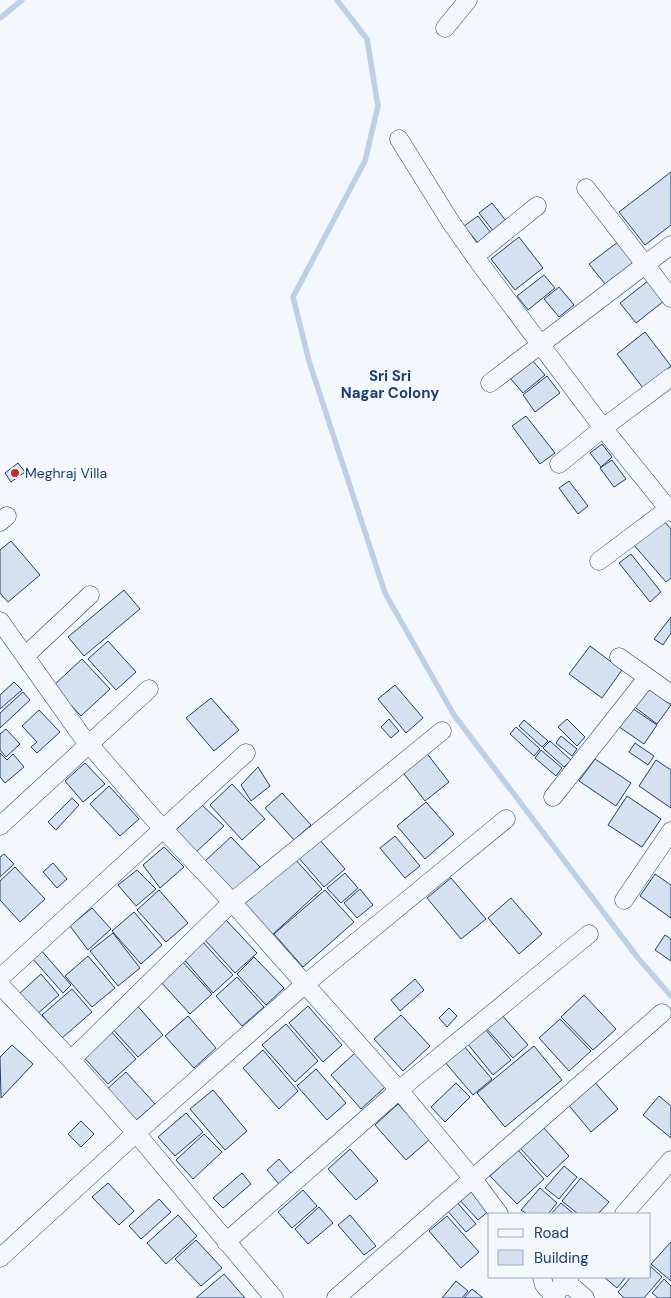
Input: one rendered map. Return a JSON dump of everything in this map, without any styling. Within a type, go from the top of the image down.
[{"type":"street","points":[[445,28],[468,0]]},
{"type":"street","points":[[398,139],[450,221],[475,256],[603,428],[670,509],[599,561]]},
{"type":"street","points":[[586,188],[671,298]]},
{"type":"street","points":[[475,256],[537,206]]},
{"type":"street","points":[[490,383],[671,245]]},
{"type":"street","points":[[559,464],[671,376]]},
{"type":"street","points":[[25,656],[90,595]]},
{"type":"street","points":[[0,621],[90,744],[162,828],[232,902],[304,985],[400,1090],[498,1213]]},
{"type":"street","points":[[619,657],[671,694]]},
{"type":"street","points":[[554,797],[647,678]]},
{"type":"street","points":[[0,826],[149,689]]},
{"type":"street","points":[[71,1060],[232,902],[442,730]]},
{"type":"street","points":[[0,978],[246,753]]},
{"type":"street","points":[[0,1258],[136,1133],[304,985],[506,820]]},
{"type":"street","points":[[624,900],[671,831]]},
{"type":"street","points":[[226,1242],[400,1090],[588,934]]},
{"type":"street","points":[[0,985],[71,1060],[136,1133],[270,1297]]},
{"type":"street","points":[[336,1298],[662,1013]]},
{"type":"street","points":[[625,1213],[671,1160]]},
{"type":"street","points":[[542,1278],[544,1285],[554,1297],[566,1278],[585,1298]]},
{"type":"building","points":[[671,172],[671,225],[645,245],[619,212]]},
{"type":"building","points":[[492,203],[507,222],[494,232],[479,213]]},
{"type":"building","points":[[478,216],[491,233],[478,243],[464,226]]},
{"type":"building","points":[[519,237],[543,268],[515,290],[491,259]]},
{"type":"building","points":[[618,242],[634,262],[605,284],[589,264]]},
{"type":"building","points":[[544,275],[555,288],[528,310],[517,296]]},
{"type":"building","points":[[648,281],[664,301],[636,323],[620,303]]},
{"type":"building","points":[[559,287],[574,305],[559,317],[544,299]]},
{"type":"building","points":[[645,332],[671,366],[643,388],[617,354]]},
{"type":"building","points":[[532,360],[545,375],[523,393],[510,378]]},
{"type":"building","points":[[547,376],[560,393],[535,412],[523,395]]},
{"type":"building","points":[[526,416],[555,453],[540,464],[512,426]]},
{"type":"building","points":[[602,444],[612,457],[601,467],[590,453]]},
{"type":"building","points":[[612,460],[626,479],[614,487],[600,468]]},
{"type":"building","name":"Meghraj Villa","points":[[18,463],[25,472],[11,482],[5,473]]},
{"type":"building","points":[[569,481],[588,506],[578,514],[559,488]]},
{"type":"building","points":[[663,520],[671,529],[671,578],[666,582],[633,544]]},
{"type":"building","points":[[11,541],[40,575],[8,602],[0,593],[0,550]]},
{"type":"building","points":[[631,554],[661,592],[650,602],[619,563]]},
{"type":"building","points":[[124,590],[140,609],[84,656],[68,637]]},
{"type":"building","points":[[671,617],[671,633],[663,645],[654,639]]},
{"type":"building","points":[[108,641],[136,672],[116,690],[88,659]]},
{"type":"building","points":[[590,646],[622,670],[602,698],[569,674]]},
{"type":"building","points":[[82,659],[110,689],[81,716],[53,686]]},
{"type":"building","points":[[14,682],[22,690],[0,709],[0,695]]},
{"type":"building","points":[[395,685],[423,718],[406,733],[378,699]]},
{"type":"building","points":[[646,687],[671,705],[657,724],[632,705]]},
{"type":"building","points":[[23,692],[30,700],[0,728],[0,713]]},
{"type":"building","points":[[211,698],[239,730],[214,751],[186,718]]},
{"type":"building","points":[[629,706],[657,725],[644,744],[615,724]]},
{"type":"building","points":[[39,710],[60,732],[37,753],[31,747],[37,742],[22,726]]},
{"type":"building","points":[[389,719],[399,731],[391,738],[381,727]]},
{"type":"building","points":[[567,719],[585,737],[577,746],[558,727]]},
{"type":"building","points":[[524,720],[548,741],[542,747],[519,726]]},
{"type":"building","points":[[516,727],[540,749],[534,756],[510,734]]},
{"type":"building","points":[[6,729],[20,744],[6,757],[0,750],[0,734]]},
{"type":"building","points":[[561,736],[577,749],[572,756],[556,743]]},
{"type":"building","points":[[550,741],[571,760],[564,767],[543,748]]},
{"type":"building","points":[[635,743],[654,756],[648,765],[629,752]]},
{"type":"building","points":[[541,750],[562,768],[556,776],[535,758]]},
{"type":"building","points":[[425,751],[449,782],[425,801],[401,770]]},
{"type":"building","points":[[0,753],[7,760],[13,754],[24,767],[5,783],[0,777]]},
{"type":"building","points":[[595,759],[631,783],[616,806],[579,781]]},
{"type":"building","points":[[656,760],[671,770],[671,808],[639,786]]},
{"type":"building","points":[[85,763],[105,784],[83,802],[65,781]]},
{"type":"building","points":[[258,767],[270,786],[251,801],[241,785]]},
{"type":"building","points":[[232,784],[265,819],[242,840],[210,805]]},
{"type":"building","points":[[109,786],[139,819],[120,836],[90,804]]},
{"type":"building","points":[[282,793],[311,825],[294,840],[265,808]]},
{"type":"building","points":[[627,796],[661,819],[642,847],[608,825]]},
{"type":"building","points":[[72,798],[79,805],[56,830],[48,822]]},
{"type":"building","points":[[426,802],[454,834],[425,859],[397,826]]},
{"type":"building","points":[[202,805],[224,826],[195,853],[176,830]]},
{"type":"building","points":[[395,836],[420,866],[405,878],[380,848]]},
{"type":"building","points":[[231,837],[260,867],[234,891],[205,861]]},
{"type":"building","points":[[319,839],[345,869],[324,887],[298,857]]},
{"type":"building","points":[[164,847],[184,867],[160,888],[143,865]]},
{"type":"building","points":[[4,854],[14,864],[0,877],[0,857]]},
{"type":"building","points":[[294,858],[322,889],[271,936],[243,905]]},
{"type":"building","points":[[53,863],[67,879],[57,888],[43,872]]},
{"type":"building","points":[[15,867],[45,899],[20,922],[0,900],[0,881]]},
{"type":"building","points":[[137,870],[156,889],[136,906],[118,885]]},
{"type":"building","points":[[345,873],[358,888],[341,903],[327,888]]},
{"type":"building","points":[[655,874],[671,885],[671,918],[640,896]]},
{"type":"building","points":[[451,878],[486,919],[461,939],[427,898]]},
{"type":"building","points":[[360,889],[373,905],[357,918],[344,903]]},
{"type":"building","points":[[159,890],[188,923],[166,942],[137,910]]},
{"type":"building","points":[[325,890],[354,922],[303,967],[274,934]]},
{"type":"building","points":[[511,898],[542,934],[519,954],[488,918]]},
{"type":"building","points":[[92,908],[111,929],[88,950],[70,926]]},
{"type":"building","points":[[134,912],[162,945],[141,964],[112,931]]},
{"type":"building","points":[[225,919],[257,953],[235,973],[204,939]]},
{"type":"building","points":[[113,933],[140,968],[118,986],[90,951]]},
{"type":"building","points":[[665,935],[671,939],[671,961],[655,950]]},
{"type":"building","points":[[201,940],[233,975],[213,993],[182,957]]},
{"type":"building","points":[[41,950],[71,985],[63,993],[32,958]]},
{"type":"building","points":[[88,956],[115,988],[92,1007],[65,976]]},
{"type":"building","points":[[254,957],[284,988],[266,1005],[237,974]]},
{"type":"building","points":[[182,961],[212,994],[190,1014],[160,981]]},
{"type":"building","points":[[41,974],[59,995],[37,1014],[19,994]]},
{"type":"building","points":[[237,977],[264,1007],[242,1026],[216,996]]},
{"type":"building","points":[[415,979],[424,990],[400,1011],[391,1000]]},
{"type":"building","points":[[72,989],[92,1012],[62,1038],[42,1015]]},
{"type":"building","points":[[584,995],[616,1029],[593,1050],[561,1017]]},
{"type":"building","points":[[134,1002],[163,1035],[138,1057],[109,1025]]},
{"type":"building","points":[[308,1006],[342,1045],[323,1062],[289,1023]]},
{"type":"building","points":[[449,1008],[457,1016],[447,1027],[439,1018]]},
{"type":"building","points":[[501,1014],[528,1045],[513,1058],[486,1028]]},
{"type":"building","points":[[401,1015],[430,1046],[403,1071],[374,1039]]},
{"type":"building","points":[[188,1016],[216,1048],[194,1068],[165,1036]]},
{"type":"building","points":[[560,1019],[591,1051],[569,1071],[539,1038]]},
{"type":"building","points":[[286,1024],[318,1061],[295,1082],[262,1045]]},
{"type":"building","points":[[108,1028],[136,1059],[108,1084],[80,1053]]},
{"type":"building","points":[[485,1029],[511,1060],[493,1075],[467,1043]]},
{"type":"building","points":[[12,1045],[33,1064],[1,1098],[0,1057]]},
{"type":"building","points":[[463,1045],[492,1079],[473,1095],[444,1061]]},
{"type":"building","points":[[534,1046],[562,1080],[505,1127],[477,1093]]},
{"type":"building","points":[[263,1050],[298,1091],[279,1109],[243,1068]]},
{"type":"building","points":[[355,1053],[385,1087],[361,1109],[331,1075]]},
{"type":"building","points":[[316,1069],[346,1103],[327,1120],[297,1086]]},
{"type":"building","points":[[126,1072],[155,1104],[134,1122],[106,1090]]},
{"type":"building","points":[[593,1080],[618,1109],[591,1132],[566,1102]]},
{"type":"building","points":[[456,1083],[470,1097],[445,1122],[431,1107]]},
{"type":"building","points":[[213,1090],[247,1131],[225,1150],[190,1109]]},
{"type":"building","points":[[659,1096],[671,1106],[671,1138],[643,1115]]},
{"type":"building","points":[[398,1104],[430,1139],[406,1160],[375,1125]]},
{"type":"building","points":[[186,1113],[203,1132],[175,1156],[158,1137]]},
{"type":"building","points":[[81,1121],[94,1134],[81,1147],[68,1134]]},
{"type":"building","points":[[543,1127],[569,1156],[547,1177],[520,1148]]},
{"type":"building","points":[[204,1134],[222,1152],[193,1179],[176,1160]]},
{"type":"building","points":[[350,1149],[378,1181],[356,1200],[328,1169]]},
{"type":"building","points":[[518,1150],[544,1179],[517,1204],[490,1176]]},
{"type":"building","points":[[279,1159],[291,1173],[279,1184],[267,1170]]},
{"type":"building","points":[[564,1166],[577,1177],[559,1199],[545,1188]]},
{"type":"building","points":[[242,1173],[251,1184],[223,1208],[213,1198]]},
{"type":"building","points":[[581,1178],[609,1202],[599,1213],[577,1213],[562,1201]]},
{"type":"building","points":[[108,1183],[134,1211],[119,1225],[92,1197]]},
{"type":"building","points":[[469,1186],[490,1210],[478,1220],[456,1196]]},
{"type":"building","points":[[540,1188],[557,1203],[549,1213],[526,1213],[521,1210]]},
{"type":"building","points":[[303,1190],[317,1206],[292,1228],[278,1212]]},
{"type":"building","points":[[159,1199],[171,1212],[141,1239],[129,1226]]},
{"type":"building","points":[[455,1200],[476,1224],[466,1232],[445,1208]]},
{"type":"building","points":[[561,1203],[573,1213],[552,1213]]},
{"type":"building","points":[[319,1207],[333,1223],[308,1244],[295,1229]]},
{"type":"building","points":[[178,1215],[197,1236],[166,1264],[147,1243]]},
{"type":"building","points":[[350,1215],[376,1246],[364,1255],[338,1225]]},
{"type":"building","points":[[447,1216],[479,1252],[461,1268],[429,1231]]},
{"type":"building","points":[[196,1240],[222,1268],[201,1286],[175,1259]]},
{"type":"building","points":[[671,1242],[671,1281],[651,1264]]},
{"type":"building","points":[[651,1267],[662,1277],[644,1298],[624,1298],[618,1292],[630,1278],[651,1278]]},
{"type":"building","points":[[224,1274],[245,1298],[196,1298]]},
{"type":"building","points":[[605,1278],[625,1278],[617,1288]]},
{"type":"building","points":[[664,1279],[671,1286],[671,1298],[658,1298],[652,1293]]},
{"type":"building","points":[[456,1281],[468,1291],[462,1298],[442,1298]]},
{"type":"building","points":[[472,1289],[483,1298],[464,1298]]},
{"type":"waterway","points":[[0,18],[22,0]]},
{"type":"waterway","points":[[337,0],[367,39],[378,106],[365,161],[293,297],[309,361],[385,593],[454,715],[638,958],[671,996]]},
{"type":"place","name":"Meghraj Villa","points":[[15,473]]},
{"type":"district","name":"Sri Sri Nagar Colony","points":[[390,384]]}]
